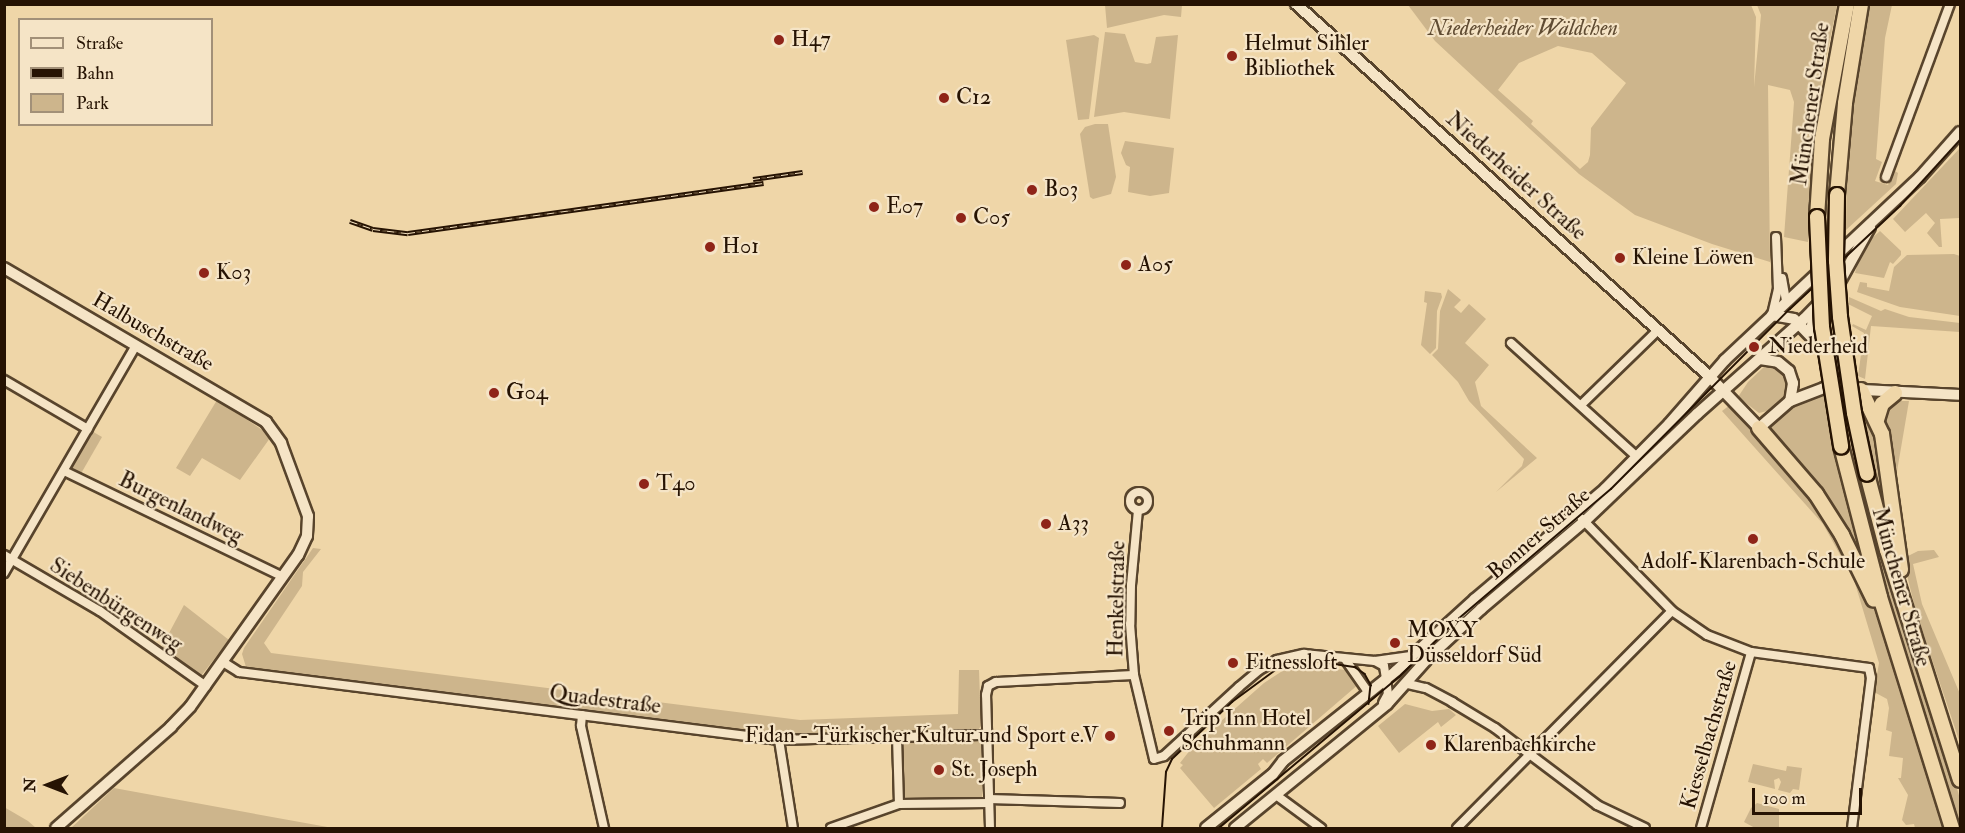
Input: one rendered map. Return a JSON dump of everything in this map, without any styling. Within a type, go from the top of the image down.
[{"type":"highway","name":"Münchener Straße","points":[[1847,4],[1822,139],[1817,217],[1822,327],[1841,446],[1870,563],[1952,828]]},
{"type":"highway","name":"Münchener Straße","points":[[1861,4],[1845,103],[1837,195],[1836,261],[1840,317],[1854,413],[1883,538],[1960,780]]},
{"type":"highway","points":[[1861,390],[1877,420],[1883,441],[1899,559],[1912,614],[1910,621]]},
{"type":"highway","points":[[1877,420],[1881,404],[1895,393]]},
{"type":"highway","points":[[1764,423],[1835,522],[1873,598],[1899,679],[1911,697]]},
{"type":"main road","name":"Niederheider Straße","points":[[1296,4],[1709,376]]},
{"type":"main road","name":"Bonner Straße","points":[[1206,828],[1413,656],[1475,599],[1572,519],[1683,409],[1709,376],[1786,300],[1920,177],[1960,132]]},
{"type":"main road","name":"Bonner Straße","points":[[1235,828],[1387,704],[1429,657],[1472,617],[1586,520],[1722,391],[1814,310],[1839,283],[1876,217]]},
{"type":"main road","name":"Halbuschstraße","points":[[4,268],[266,422],[278,436],[303,497],[309,523],[305,542],[282,577]]},
{"type":"main road","points":[[1786,300],[1798,325],[1861,390]]},
{"type":"main road","points":[[1814,310],[1813,333],[1821,349]]},
{"type":"main road","points":[[1772,315],[1798,325]]},
{"type":"main road","points":[[1760,359],[1778,362],[1789,370],[1792,383],[1790,401]]},
{"type":"main road","points":[[1709,376],[1745,415],[1764,423],[1790,401],[1824,388],[1960,395]]},
{"type":"main road","points":[[56,828],[171,727],[224,662],[282,577]]},
{"type":"main road","points":[[1292,757],[1286,765],[1286,772],[1291,776],[1299,777]]},
{"type":"street","points":[[1886,177],[1950,4]]},
{"type":"street","points":[[1772,315],[1778,296],[1779,270],[1776,237]]},
{"type":"street","points":[[1779,270],[1786,300]]},
{"type":"street","points":[[1581,405],[1658,330]]},
{"type":"street","points":[[1511,343],[1637,457]]},
{"type":"street","points":[[4,573],[8,558],[64,471],[136,345]]},
{"type":"street","points":[[4,380],[88,429]]},
{"type":"street","name":"Burgenlandweg","points":[[64,471],[282,577]]},
{"type":"street","name":"Henkelstraße","points":[[1138,510],[1130,605],[1134,675],[1154,759],[1164,756],[1227,697],[1268,665],[1285,657],[1304,654],[1345,659]]},
{"type":"street","points":[[1572,519],[1586,520],[1672,611],[1707,635],[1751,652],[1869,668],[1871,678],[1852,828]]},
{"type":"street","name":"Siebenbürgenweg","points":[[8,558],[100,611],[206,686]]},
{"type":"street","points":[[1457,828],[1672,611]]},
{"type":"street","name":"Kiesselbachstraße","points":[[1701,828],[1751,652]]},
{"type":"street","points":[[1345,659],[1375,661],[1413,656]]},
{"type":"street","points":[[1345,659],[1368,692]]},
{"type":"street","points":[[1375,661],[1383,666],[1386,678],[1388,694],[1382,706]]},
{"type":"street","name":"Quadestraße","points":[[224,662],[239,672],[779,740],[987,735]]},
{"type":"street","points":[[990,828],[986,695],[988,686],[996,682],[1134,675]]},
{"type":"street","points":[[1407,684],[1426,688],[1495,728],[1597,805],[1645,828]]},
{"type":"street","points":[[582,715],[581,726],[604,828]]},
{"type":"street","points":[[897,737],[899,804]]},
{"type":"street","points":[[779,740],[793,828]]},
{"type":"street","points":[[1276,795],[1321,828]]},
{"type":"street","points":[[831,828],[899,804],[989,801],[1120,803]]},
{"type":"green space","points":[[1105,4],[1182,5],[1181,17],[1164,15],[1107,28]]},
{"type":"green space","name":"Niederheider Wäldchen","points":[[1408,5],[1751,5],[1756,17],[1754,87],[1761,15],[1757,5],[1837,5],[1817,103],[1811,164],[1808,242],[1784,237],[1794,102],[1790,90],[1768,85],[1770,262],[1712,244],[1635,215],[1579,174],[1435,41]],"holes":[[[1558,46],[1592,53],[1626,83],[1591,128],[1590,155],[1588,162],[1580,169],[1531,124],[1533,121],[1498,90],[1519,63]]]},
{"type":"green space","points":[[1870,5],[1892,5],[1885,38],[1876,159],[1882,162],[1875,181],[1888,185],[1895,171],[1898,173],[1896,184],[1846,230],[1847,154],[1856,71]]},
{"type":"green space","points":[[1105,32],[1125,34],[1135,62],[1147,64],[1151,63],[1156,37],[1178,35],[1170,119],[1124,112],[1094,117]]},
{"type":"green space","points":[[1094,35],[1099,38],[1089,119],[1078,120],[1066,40]]},
{"type":"green space","points":[[1108,124],[1116,177],[1111,194],[1093,199],[1090,197],[1080,134],[1085,127]]},
{"type":"green space","points":[[1125,141],[1174,148],[1169,193],[1150,196],[1128,192],[1130,167],[1126,165],[1121,153]]},
{"type":"green space","points":[[1960,148],[1960,218],[1940,219],[1942,247],[1939,247],[1927,233],[1935,223],[1926,213],[1905,232],[1893,219]]},
{"type":"green space","points":[[1880,231],[1901,251],[1901,255],[1893,264],[1890,262],[1884,278],[1855,273],[1862,247]]},
{"type":"green space","points":[[1954,254],[1960,256],[1960,316],[1900,307],[1857,292],[1860,282],[1867,283],[1867,287],[1889,291],[1894,267],[1907,255]]},
{"type":"green space","points":[[1448,289],[1461,300],[1454,307],[1461,313],[1469,304],[1486,319],[1465,343],[1489,365],[1475,382],[1481,406],[1537,458],[1496,492],[1522,466],[1524,459],[1469,401],[1458,382],[1432,355],[1438,349],[1440,311]]},
{"type":"green space","points":[[1425,291],[1441,293],[1442,297],[1437,311],[1436,348],[1430,354],[1421,345],[1427,303],[1424,302]]},
{"type":"green space","points":[[1849,297],[1881,311],[1885,309],[1909,317],[1960,323],[1960,332],[1871,326],[1865,379],[1858,376],[1864,333],[1852,326],[1853,324],[1866,330],[1872,316],[1848,304]]},
{"type":"green space","points":[[1766,365],[1782,371],[1787,378],[1787,389],[1783,398],[1767,411],[1759,413],[1738,397],[1748,382]]},
{"type":"green space","points":[[1824,395],[1847,503],[1859,546],[1864,552],[1865,566],[1854,546],[1765,431],[1789,408]]},
{"type":"green space","points":[[217,400],[264,431],[270,438],[240,480],[202,458],[190,476],[176,468]]},
{"type":"green space","points":[[1894,401],[1909,401],[1894,489],[1906,557],[1918,551],[1934,550],[1939,557],[1913,564],[1922,604],[1960,694],[1960,743],[1916,612],[1906,571],[1880,416]]},
{"type":"green space","points":[[1730,405],[1816,499],[1867,590],[1903,693],[1945,828],[1915,828],[1914,824],[1906,825],[1902,820],[1908,795],[1898,778],[1901,778],[1903,758],[1889,756],[1892,732],[1886,730],[1889,708],[1887,699],[1874,692],[1879,663],[1854,580],[1823,524],[1722,411]]},
{"type":"green space","points":[[1851,416],[1960,799],[1960,828],[1956,828],[1878,578],[1839,419]]},
{"type":"green space","points":[[1873,418],[1876,427],[1893,556],[1863,422]]},
{"type":"green space","points":[[90,430],[102,437],[79,477],[70,473],[68,469]]},
{"type":"green space","points":[[313,548],[321,549],[303,572],[302,586],[264,643],[271,653],[800,720],[958,714],[959,670],[979,670],[981,726],[978,730],[965,732],[787,737],[246,667],[242,654],[244,648]]},
{"type":"green space","points":[[184,605],[229,640],[201,676],[160,650]]},
{"type":"green space","points":[[1307,666],[1346,670],[1360,683],[1267,763],[1263,759],[1258,764],[1261,769],[1214,808],[1180,768],[1183,765],[1180,763],[1194,745],[1264,683],[1284,670]]},
{"type":"green space","points":[[1405,704],[1432,711],[1449,709],[1456,715],[1441,727],[1438,722],[1399,753],[1378,726]]},
{"type":"green space","points":[[900,741],[982,741],[982,799],[900,799]]},
{"type":"green space","points":[[1753,764],[1786,771],[1787,766],[1802,768],[1799,790],[1793,789],[1790,793],[1778,790],[1781,782],[1779,778],[1774,780],[1775,789],[1748,782]]},
{"type":"green space","points":[[114,788],[272,817],[333,828],[71,828]]},
{"type":"green space","points":[[1757,803],[1779,809],[1779,828],[1755,828],[1744,822],[1751,808]]},
{"type":"green space","points":[[4,807],[28,821],[36,828],[5,828]]},
{"type":"tram line","points":[[1219,828],[1399,677],[1457,620],[1611,489],[1790,309],[1900,206],[1960,140]]},
{"type":"tram line","points":[[1162,828],[1166,772],[1172,759],[1232,702],[1277,669],[1291,662],[1307,660],[1355,667],[1365,674],[1371,685],[1369,704]]},
{"type":"railway","points":[[753,179],[803,172]]},
{"type":"railway","points":[[350,221],[373,229],[408,233],[763,183]]},
{"type":"place","name":"H47","points":[[779,40]]},
{"type":"place","name":"Helmut Sihler Bibliothek","points":[[1232,56]]},
{"type":"place","name":"C12","points":[[944,98]]},
{"type":"place","name":"B03","points":[[1032,190]]},
{"type":"place","name":"E07","points":[[874,207]]},
{"type":"place","name":"C05","points":[[961,218]]},
{"type":"place","name":"H01","points":[[710,247]]},
{"type":"place","name":"Kleine Löwen","points":[[1620,258]]},
{"type":"place","name":"A05","points":[[1126,265]]},
{"type":"place","name":"K03","points":[[204,273]]},
{"type":"place","name":"Niederheid","points":[[1754,347]]},
{"type":"place","name":"G04","points":[[494,393]]},
{"type":"place","name":"T40","points":[[644,484]]},
{"type":"place","name":"A33","points":[[1046,524]]},
{"type":"place","name":"Adolf-Klarenbach-Schule","points":[[1753,539]]},
{"type":"place","name":"MOXY Düsseldorf Süd","points":[[1395,643]]},
{"type":"place","name":"Fitnessloft","points":[[1233,663]]},
{"type":"place","name":"Trip Inn Hotel Schuhmann","points":[[1169,731]]},
{"type":"place","name":"Fidan - Türkischer Kultur und Sport e.V","points":[[1110,736]]},
{"type":"place","name":"Klarenbachkirche","points":[[1431,745]]},
{"type":"place","name":"St. Joseph","points":[[939,770]]}]
